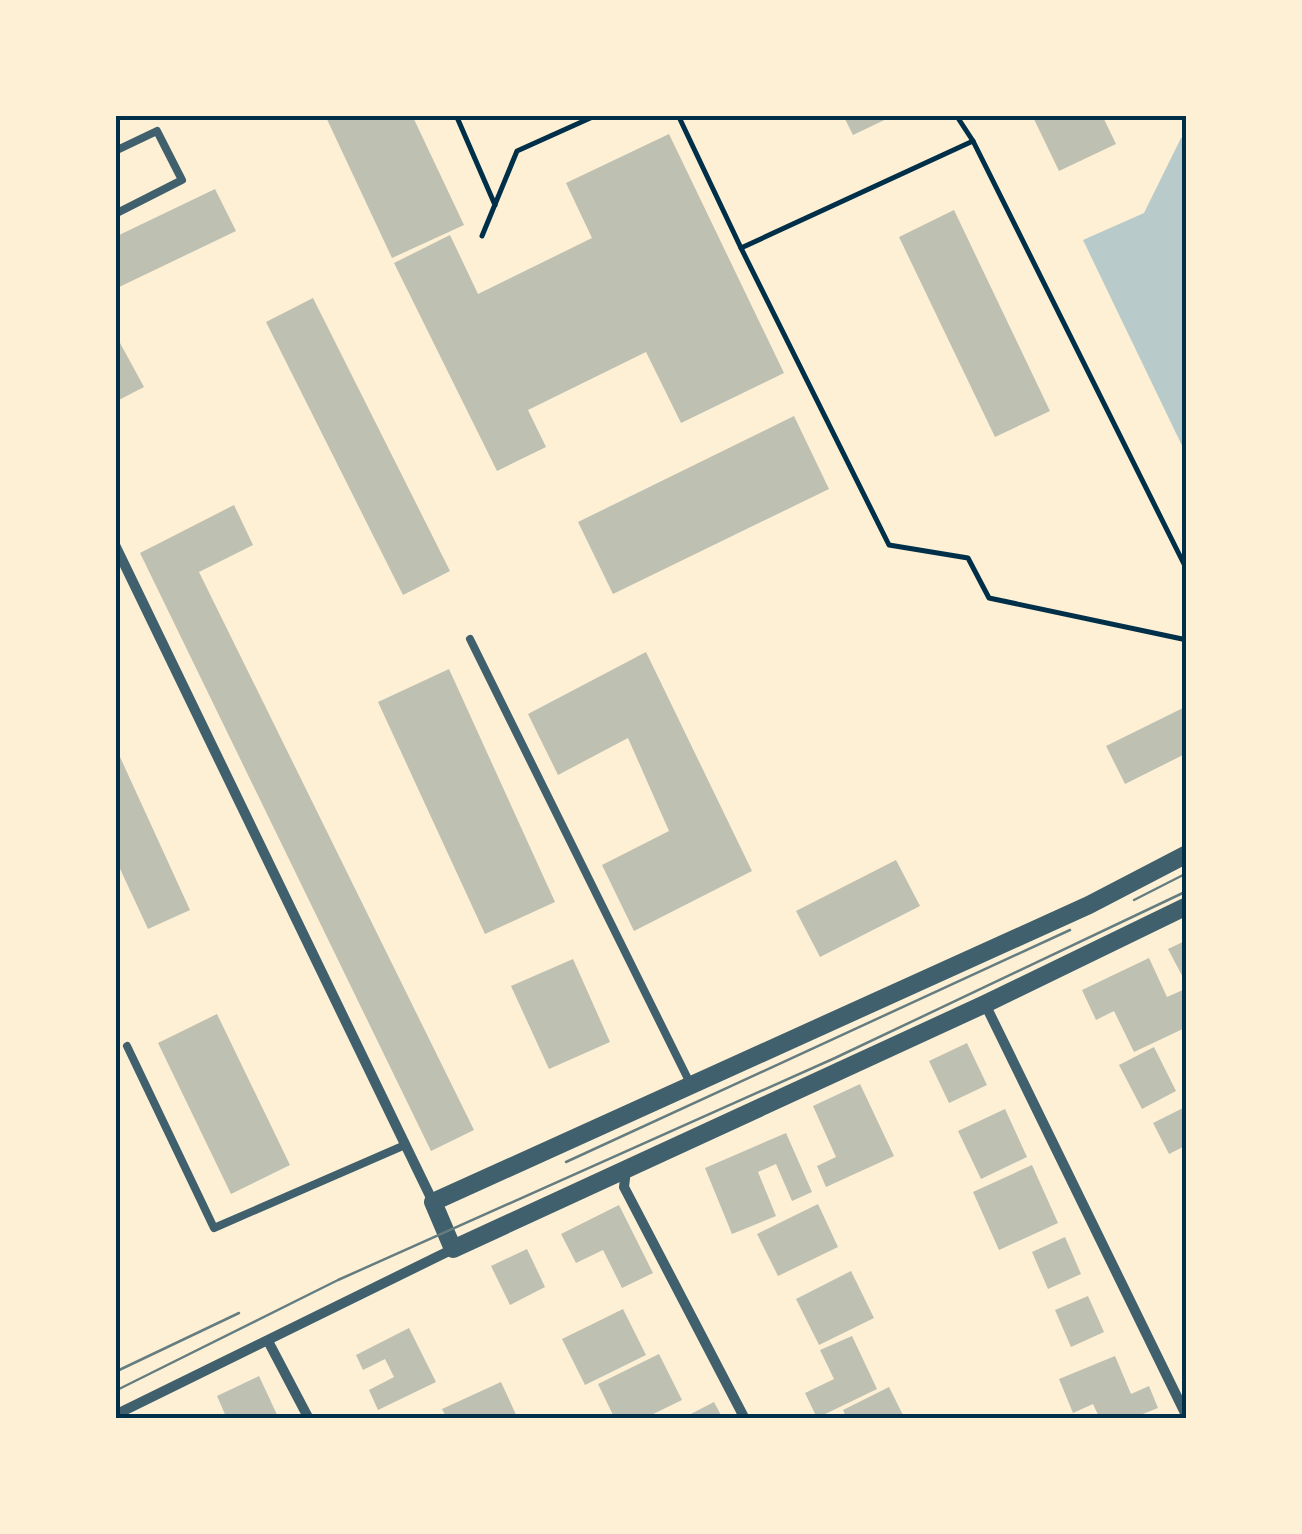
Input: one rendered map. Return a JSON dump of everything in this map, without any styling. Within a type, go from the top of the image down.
[{"type":"street","points":[[115,545],[453,1249]]},
{"type":"street","points":[[432,1202],[1089,905],[1187,854]]},
{"type":"street","points":[[115,1416],[453,1249],[1187,906]]},
{"type":"street","points":[[984,1004],[1187,1417]]},
{"type":"street","points":[[626,1170],[624,1187],[745,1419]]},
{"type":"street","points":[[268,1341],[309,1419]]},
{"type":"lane","points":[[115,152],[156,131],[182,180],[115,214]]},
{"type":"lane","points":[[470,639],[692,1085]]},
{"type":"lane","points":[[127,1046],[214,1228],[405,1146]]},
{"type":"path","points":[[456,115],[495,205]]},
{"type":"path","points":[[482,236],[517,151],[597,115]]},
{"type":"path","points":[[678,115],[889,545],[968,558],[989,598],[1187,640]]},
{"type":"path","points":[[956,115],[973,140],[1187,570]]},
{"type":"path","points":[[740,248],[973,140]]},
{"type":"shaded area","points":[[1181,138],[1187,138],[1187,456],[1083,240],[1144,213]]},
{"type":"building","points":[[325,115],[412,115],[464,225],[392,258]]},
{"type":"building","points":[[843,115],[895,115],[853,135]]},
{"type":"building","points":[[1032,115],[1102,115],[1116,144],[1059,171]]},
{"type":"building","points":[[669,134],[784,373],[681,423],[646,352],[528,410],[546,447],[497,471],[394,263],[450,235],[478,294],[592,238],[566,183]]},
{"type":"building","points":[[215,189],[236,231],[115,289],[115,237]]},
{"type":"building","points":[[954,210],[1050,411],[995,437],[899,237]]},
{"type":"building","points":[[313,298],[450,571],[403,595],[266,322]]},
{"type":"building","points":[[120,343],[144,387],[115,402],[115,346]]},
{"type":"building","points":[[794,416],[829,489],[613,594],[578,522]]},
{"type":"building","points":[[234,505],[253,545],[199,572],[474,1130],[431,1151],[140,553]]},
{"type":"building","points":[[646,652],[752,871],[634,931],[602,865],[669,831],[628,738],[558,775],[528,714]]},
{"type":"building","points":[[449,669],[555,902],[485,934],[378,702]]},
{"type":"building","points":[[1187,706],[1187,753],[1125,784],[1106,746]]},
{"type":"building","points":[[115,746],[190,910],[148,929],[115,858]]},
{"type":"building","points":[[896,860],[920,906],[820,957],[796,911]]},
{"type":"building","points":[[1187,940],[1187,985],[1168,949]]},
{"type":"building","points":[[1149,958],[1167,997],[1185,989],[1187,1027],[1134,1052],[1114,1011],[1096,1020],[1082,990]]},
{"type":"building","points":[[573,959],[610,1042],[549,1069],[511,986]]},
{"type":"building","points":[[217,1014],[290,1165],[231,1194],[158,1043]]},
{"type":"building","points":[[967,1043],[987,1085],[949,1103],[929,1061]]},
{"type":"building","points":[[1154,1047],[1176,1091],[1142,1109],[1119,1065]]},
{"type":"building","points":[[860,1084],[894,1156],[826,1187],[817,1166],[836,1157],[813,1106]]},
{"type":"building","points":[[1185,1107],[1187,1145],[1169,1154],[1153,1123]]},
{"type":"building","points":[[1005,1109],[1027,1157],[981,1179],[958,1131]]},
{"type":"building","points":[[786,1133],[812,1192],[792,1201],[776,1164],[758,1172],[776,1216],[732,1234],[705,1168]]},
{"type":"building","points":[[1032,1165],[1058,1223],[999,1250],[973,1192]]},
{"type":"building","points":[[818,1204],[838,1247],[778,1276],[757,1234]]},
{"type":"building","points":[[619,1205],[653,1273],[622,1288],[603,1250],[576,1263],[561,1234]]},
{"type":"building","points":[[1065,1237],[1081,1274],[1048,1289],[1032,1252]]},
{"type":"building","points":[[527,1249],[545,1287],[510,1305],[491,1266]]},
{"type":"building","points":[[851,1271],[874,1318],[819,1345],[796,1299]]},
{"type":"building","points":[[1088,1296],[1104,1332],[1071,1347],[1055,1310]]},
{"type":"building","points":[[623,1309],[646,1355],[585,1385],[562,1339]]},
{"type":"building","points":[[409,1328],[436,1382],[378,1410],[369,1390],[394,1377],[385,1359],[363,1370],[356,1355]]},
{"type":"building","points":[[852,1336],[877,1389],[817,1418],[805,1393],[834,1379],[820,1350]]},
{"type":"building","points":[[659,1354],[682,1400],[643,1419],[615,1419],[598,1384]]},
{"type":"building","points":[[1115,1356],[1131,1394],[1149,1386],[1158,1408],[1130,1419],[1100,1419],[1093,1404],[1073,1413],[1059,1379]]},
{"type":"building","points":[[259,1376],[279,1419],[227,1419],[217,1396]]},
{"type":"building","points":[[501,1382],[518,1419],[447,1419],[442,1409]]},
{"type":"building","points":[[889,1387],[905,1419],[847,1419],[843,1410]]},
{"type":"building","points":[[714,1402],[723,1419],[681,1419]]},
{"type":"tram line","points":[[1134,900],[1187,873]]},
{"type":"tram line","points":[[115,1391],[338,1280],[835,1058],[1187,891]]},
{"type":"tram line","points":[[566,1162],[1070,930]]},
{"type":"tram line","points":[[115,1372],[239,1313]]}]
